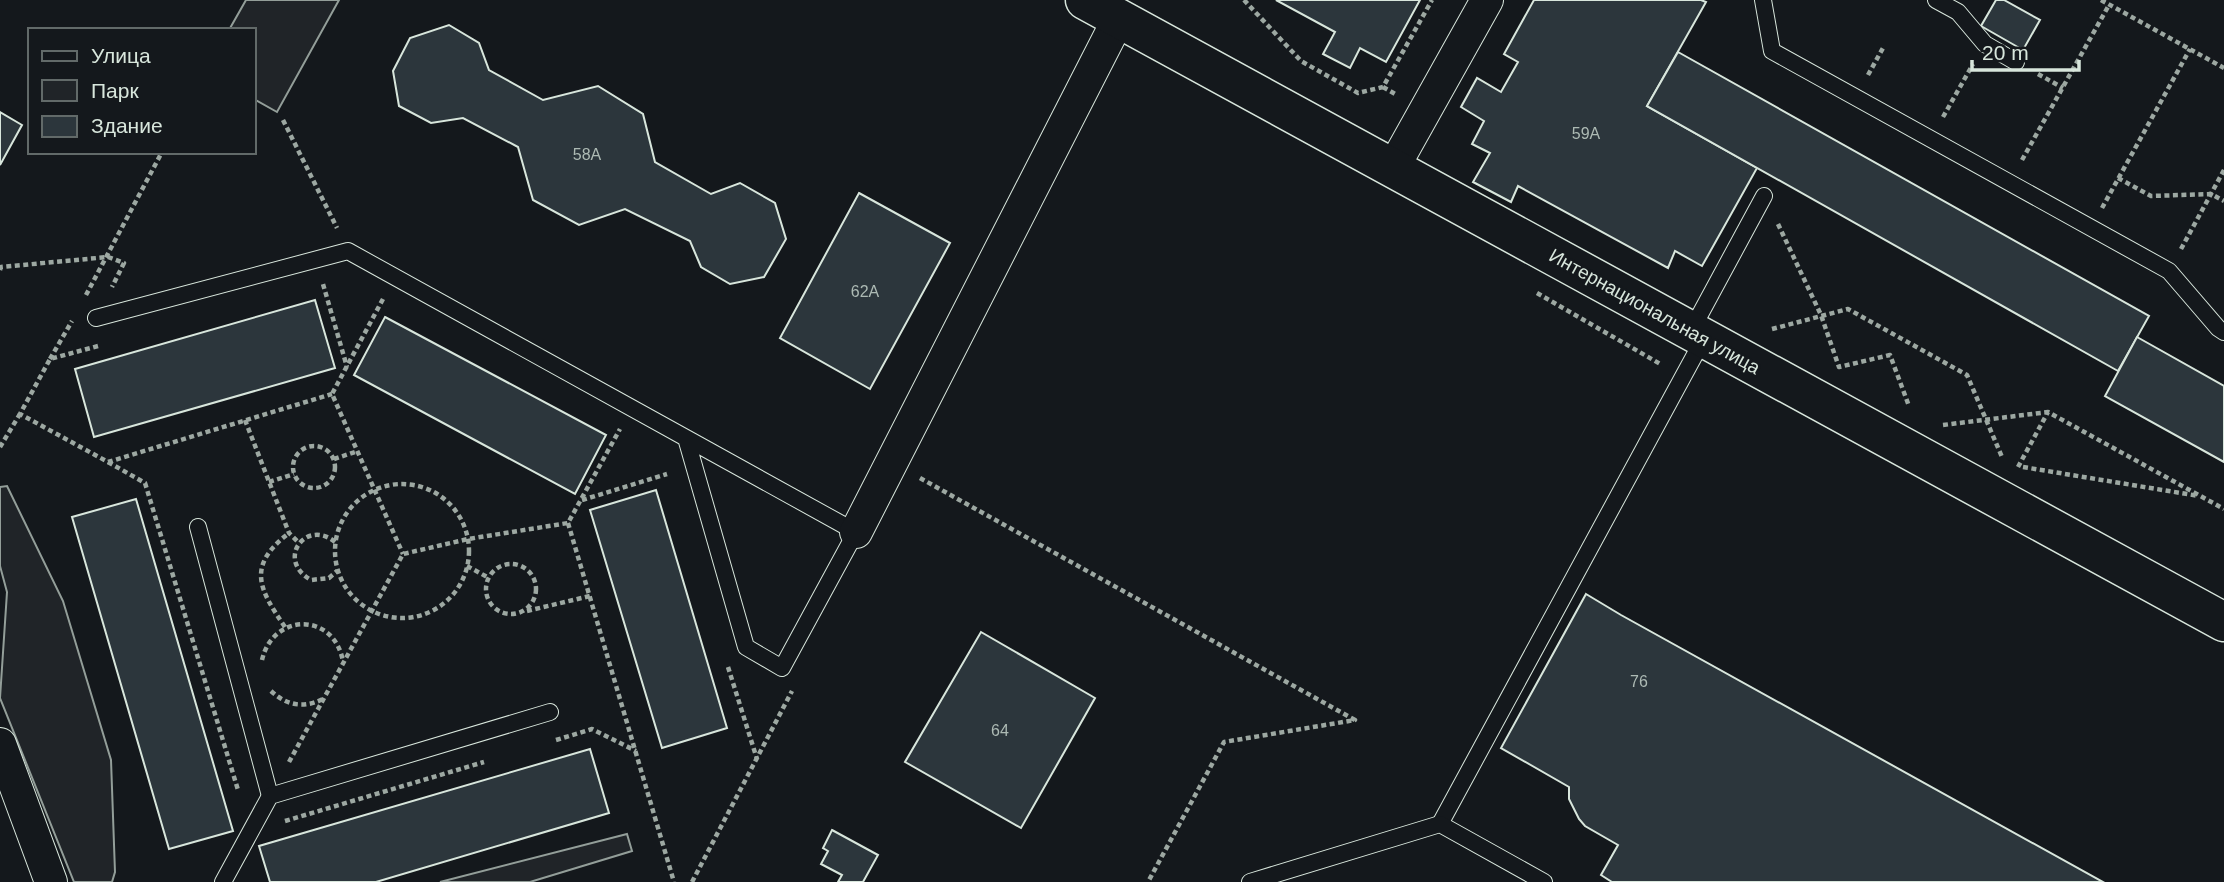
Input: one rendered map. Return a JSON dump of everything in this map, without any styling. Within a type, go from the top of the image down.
[{"type":"main road","name":"Интернациональная улица","points":[[1086,0],[2224,622]]},
{"type":"street","points":[[1392,168],[1487,0]]},
{"type":"street","points":[[856,532],[1119,19]]},
{"type":"street","points":[[0,744],[51,882]]},
{"type":"lane","points":[[1763,0],[1772,51],[2169,271],[2224,332]]},
{"type":"lane","points":[[1937,0],[1958,12],[1985,44],[2016,62]]},
{"type":"lane","points":[[1250,882],[1440,824],[1698,334],[1764,196]]},
{"type":"lane","points":[[96,318],[348,251],[856,532],[782,668],[746,647],[686,438]]},
{"type":"lane","points":[[198,527],[266,802],[223,882]]},
{"type":"lane","points":[[266,802],[550,712]]},
{"type":"lane","points":[[1440,824],[1544,882]]},
{"type":"path","points":[[1244,0],[1301,61],[1358,93],[1383,86],[1432,0]]},
{"type":"path","points":[[2101,0],[2224,68]]},
{"type":"path","points":[[2022,160],[2109,5]]},
{"type":"path","points":[[1944,116],[1985,44]]},
{"type":"path","points":[[1867,76],[1883,48]]},
{"type":"path","points":[[2104,204],[2190,49]]},
{"type":"path","points":[[1383,86],[1424,110]]},
{"type":"path","points":[[284,120],[348,251],[347,275],[310,286]]},
{"type":"path","points":[[82,302],[161,154]]},
{"type":"path","points":[[2181,250],[2224,170]]},
{"type":"path","points":[[2118,178],[2151,196],[2211,194],[2224,201]]},
{"type":"path","points":[[1764,196],[1821,315],[1839,367]]},
{"type":"path","points":[[0,270],[1,267],[108,257]]},
{"type":"path","points":[[323,282],[347,368]]},
{"type":"path","points":[[108,462],[332,394],[385,296],[376,291]]},
{"type":"path","points":[[1772,329],[1848,309],[1967,375],[2003,458]]},
{"type":"path","points":[[0,447],[75,314]]},
{"type":"path","points":[[1762,324],[1783,336]]},
{"type":"path","points":[[50,359],[102,345]]},
{"type":"path","points":[[1839,367],[1890,355],[1909,406]]},
{"type":"path","points":[[1828,361],[1851,374]]},
{"type":"path","points":[[332,394],[403,554]]},
{"type":"path","points":[[1898,399],[1920,412]]},
{"type":"path","points":[[2018,467],[2048,412]]},
{"type":"path","points":[[1954,432],[1942,425],[2048,412],[2224,509]]},
{"type":"path","points":[[20,414],[145,484],[240,796],[266,802],[287,822],[486,762]]},
{"type":"path","points":[[245,420],[289,533],[299,543]]},
{"type":"path","points":[[622,426],[568,523],[674,882]]},
{"type":"path","points":[[310,445],[327,449],[334,459],[335,471],[332,478],[319,488],[302,485],[293,474],[292,463],[296,454],[310,445]]},
{"type":"path","points":[[334,459],[358,451]]},
{"type":"path","points":[[1990,451],[2018,467],[2199,496]]},
{"type":"path","points":[[269,482],[293,474]]},
{"type":"path","points":[[581,500],[667,474]]},
{"type":"path","points":[[919,478],[1355,720],[1224,741],[1147,882]]},
{"type":"path","points":[[407,484],[432,490],[453,506],[466,529],[468,539],[470,555],[463,581],[447,602],[424,616],[397,619],[372,612],[350,596],[337,571],[335,542],[341,519],[358,499],[381,486],[407,484]]},
{"type":"path","points":[[266,802],[403,554],[468,539],[568,523]]},
{"type":"path","points":[[285,627],[266,598],[261,574],[264,559],[271,546],[289,533]]},
{"type":"path","points":[[335,542],[324,535],[306,537],[299,543],[294,560],[297,569],[311,580],[321,581],[337,571]]},
{"type":"path","points":[[520,613],[534,600],[535,581],[530,573],[521,567],[512,564],[503,566],[489,578],[487,597],[492,606],[500,612],[520,613],[590,596]]},
{"type":"path","points":[[467,566],[489,578]]},
{"type":"path","points":[[262,669],[264,648],[273,635],[285,627],[302,623],[317,626],[332,636],[341,650],[343,664]]},
{"type":"path","points":[[266,683],[279,699],[295,705],[313,705],[323,699]]},
{"type":"path","points":[[692,882],[794,686]]},
{"type":"path","points":[[552,741],[592,729],[636,751]]},
{"type":"green space","points":[[246,0],[339,0],[277,112],[256,100],[256,28],[230,28]]},
{"type":"green space","points":[[7,486],[63,601],[111,760],[115,872],[112,882],[74,882],[0,698],[7,592],[0,566],[0,487]]},
{"type":"green space","points":[[627,834],[632,851],[530,882],[440,882]]},
{"type":"building","points":[[1276,0],[1420,0],[1386,62],[1360,48],[1350,68],[1323,54],[1335,32]]},
{"type":"building","points":[[1534,0],[1706,2],[1647,106],[1757,168],[1702,266],[1675,251],[1668,268],[1518,186],[1511,202],[1473,182],[1490,153],[1472,144],[1484,121],[1461,107],[1477,78],[1501,92],[1518,62],[1504,54]]},
{"type":"building","points":[[1996,0],[2004,0],[2040,20],[2023,50],[1981,26]]},
{"type":"building","points":[[449,25],[479,43],[489,70],[543,100],[598,86],[643,114],[655,162],[711,194],[740,183],[775,203],[786,239],[764,277],[730,284],[701,267],[690,241],[625,209],[579,225],[533,200],[518,147],[463,118],[431,123],[399,106],[393,71],[410,38]]},
{"type":"building","points":[[1678,52],[2149,316],[2118,371],[1647,106]]},
{"type":"building","points":[[0,112],[22,125],[0,165]]},
{"type":"building","points":[[859,193],[950,243],[870,389],[780,338]]},
{"type":"building","points":[[315,300],[335,368],[94,437],[75,369]]},
{"type":"building","points":[[385,317],[606,435],[575,494],[354,375]]},
{"type":"building","points":[[2137,337],[2224,386],[2224,462],[2105,396]]},
{"type":"building","points":[[656,490],[727,728],[662,748],[590,510]]},
{"type":"building","points":[[136,499],[233,831],[169,849],[72,517]]},
{"type":"building","points":[[1586,594],[2103,882],[1612,882],[1601,875],[1618,845],[1585,826],[1579,819],[1569,799],[1569,787],[1501,748]]},
{"type":"building","points":[[981,632],[1095,698],[1021,828],[905,762]]},
{"type":"building","points":[[590,749],[609,813],[376,882],[270,882],[259,846]]},
{"type":"building","points":[[832,830],[878,855],[863,882],[838,882],[842,875],[821,864],[828,851],[823,848]]}]
